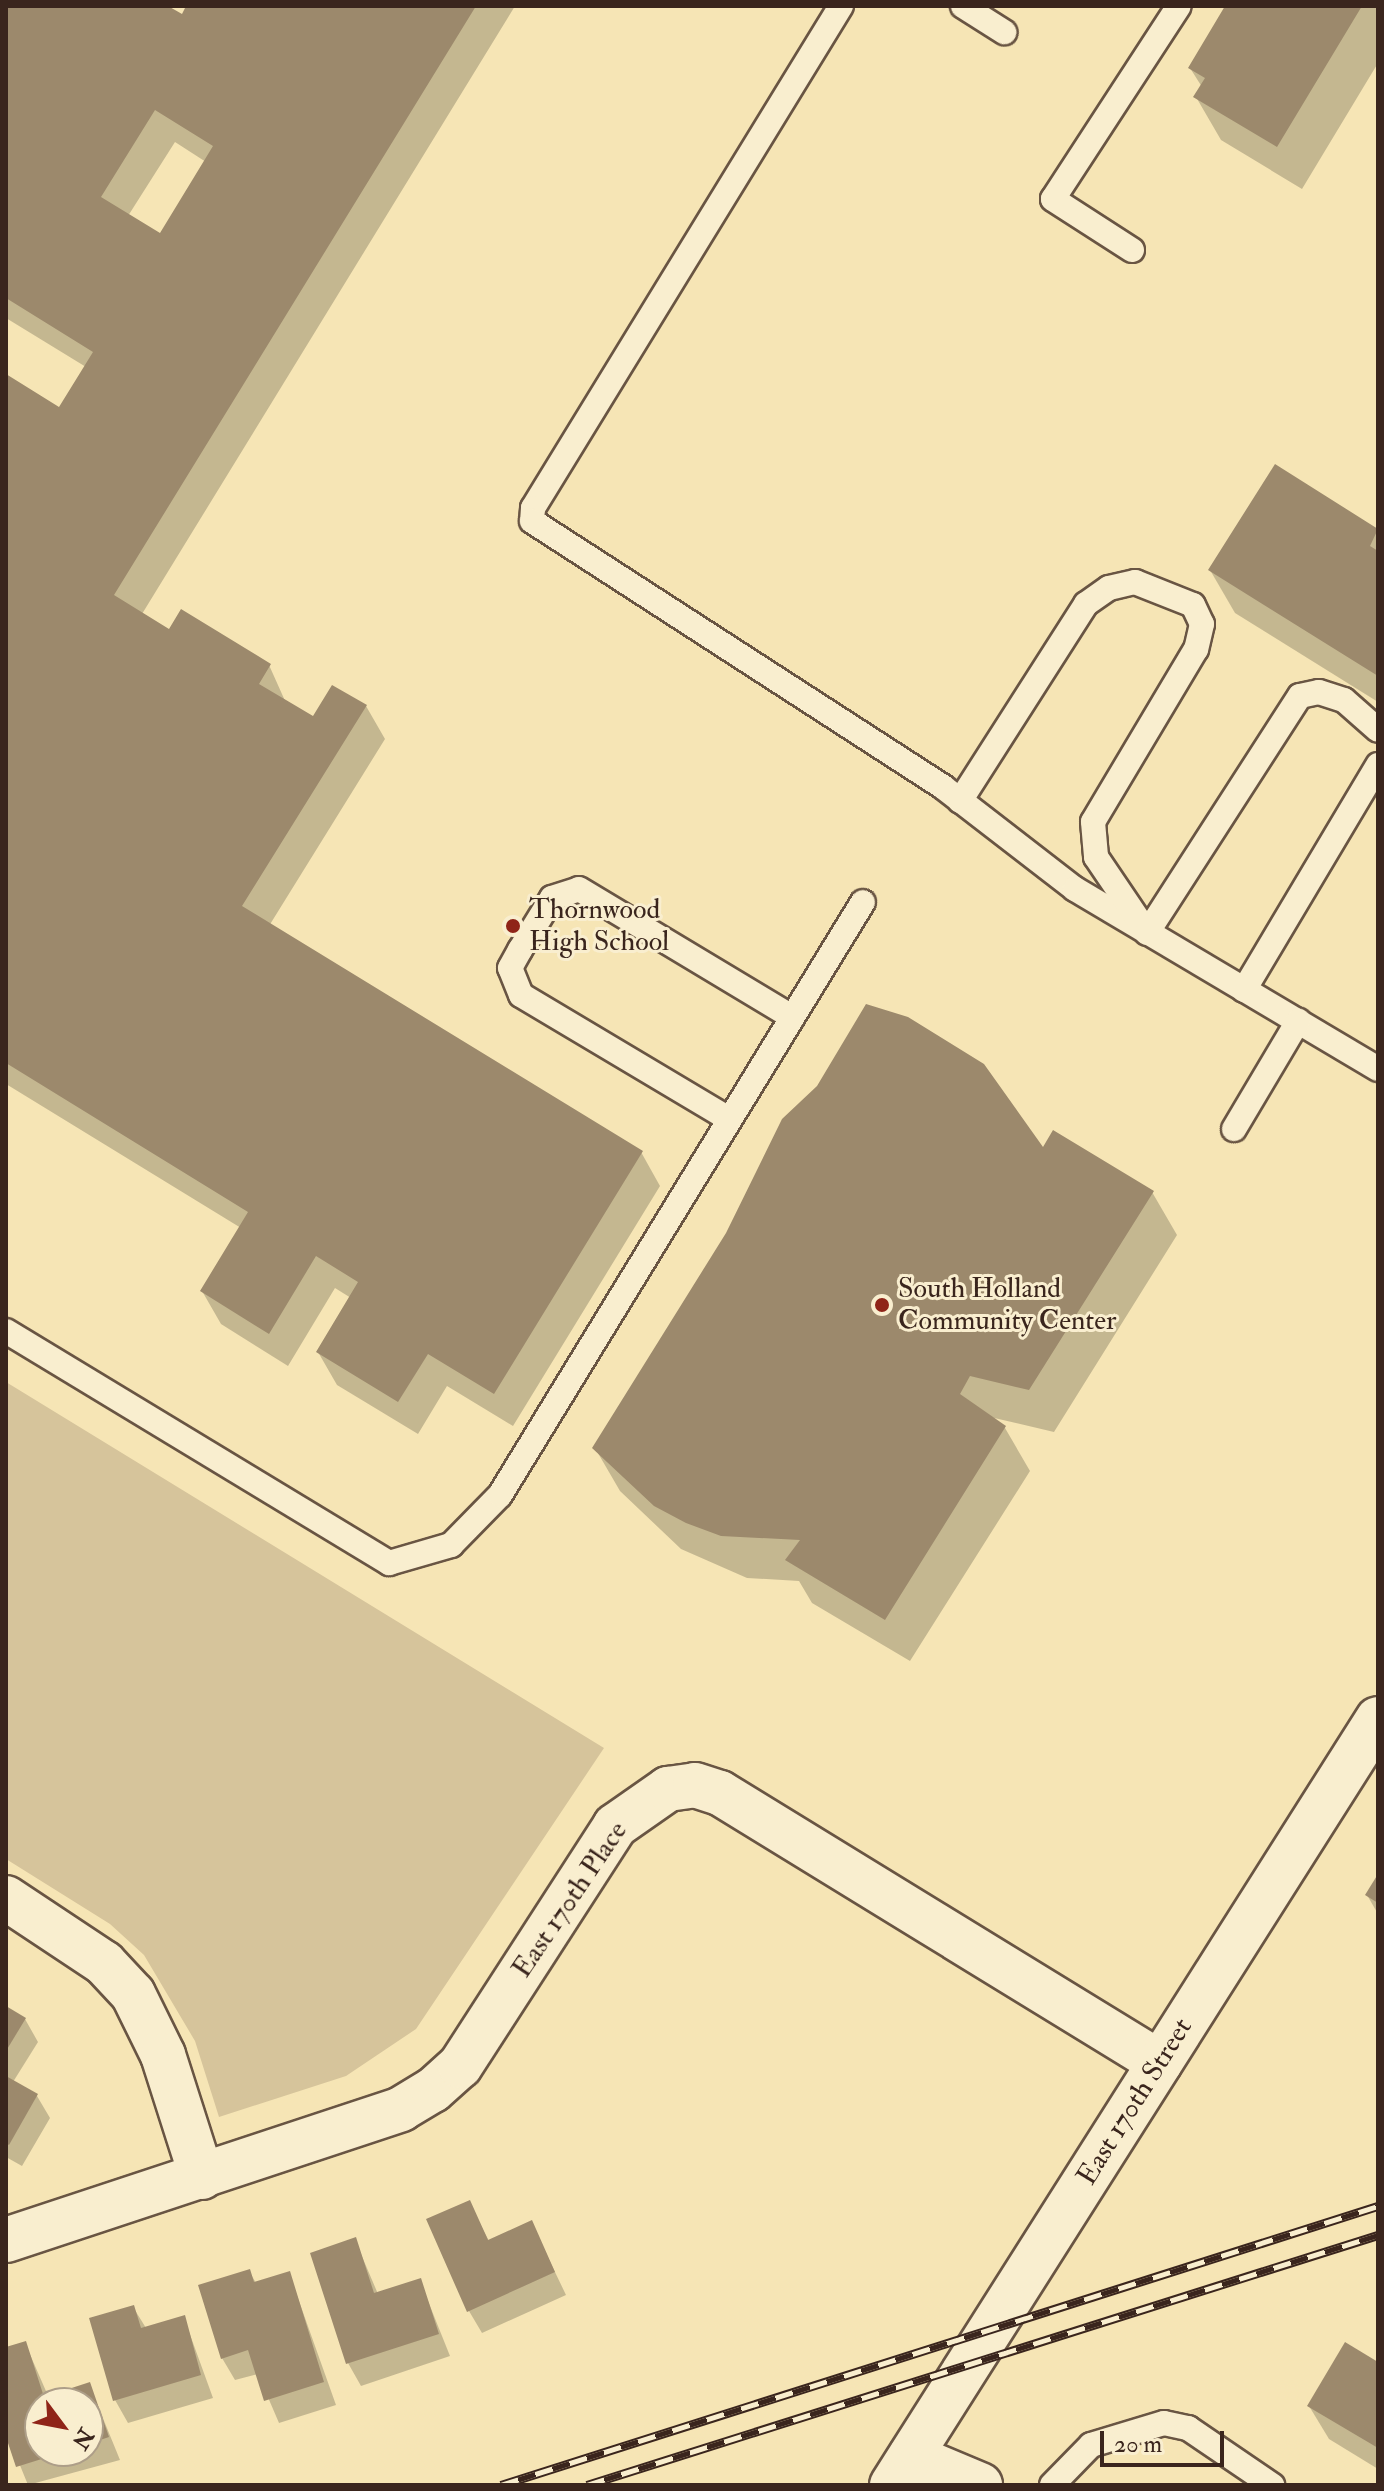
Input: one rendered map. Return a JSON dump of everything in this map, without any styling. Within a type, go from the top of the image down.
[{"type":"street","name":"East 170th Street","points":[[901,2470],[1378,1719]]},
{"type":"street","name":"East 170th Place","points":[[6,2240],[401,2109],[433,2090],[460,2066],[615,1826],[638,1803],[695,1785],[720,1793],[1160,2063]]},
{"type":"street","points":[[6,1898],[104,1963],[133,1994],[163,2055],[202,2177]]},
{"type":"street","points":[[901,2470],[980,2485]]},
{"type":"lane","points":[[841,6],[533,508],[532,521],[960,801],[1147,933],[1378,1069]]},
{"type":"lane","points":[[963,6],[1004,32]]},
{"type":"lane","points":[[1132,250],[1053,199],[1179,6]]},
{"type":"lane","points":[[960,801],[1086,604],[1109,588],[1135,582],[1193,605],[1202,624],[1196,649],[1093,822],[1096,857],[1147,933]]},
{"type":"lane","points":[[1147,933],[1300,696],[1319,692],[1344,700],[1378,730]]},
{"type":"lane","points":[[1244,990],[1378,765]]},
{"type":"lane","points":[[729,1119],[521,995],[510,968],[552,898],[579,889],[792,1017]]},
{"type":"lane","points":[[6,1331],[389,1563],[451,1545],[500,1495],[863,902]]},
{"type":"lane","points":[[1234,1129],[1298,1021]]},
{"type":"lane","points":[[1052,2485],[1091,2445],[1164,2423],[1188,2428],[1272,2485]]},
{"type":"shaded area","points":[[6,1382],[604,1748],[416,2029],[346,2076],[219,2117],[195,2041],[144,1955],[110,1924],[6,1859]]},
{"type":"building","points":[[6,6],[168,6],[182,14],[186,6],[476,6],[114,595],[169,629],[181,609],[271,664],[259,684],[313,716],[332,685],[367,705],[242,906],[643,1151],[494,1394],[428,1354],[398,1402],[316,1352],[358,1282],[316,1256],[269,1334],[200,1291],[248,1212],[6,1063],[6,374],[59,407],[93,352],[6,298]],"holes":[[[155,110],[213,146],[160,233],[101,197]]]},
{"type":"building","points":[[1225,6],[1362,6],[1277,147],[1193,97],[1205,78],[1188,68]]},
{"type":"building","points":[[1275,464],[1378,529],[1370,546],[1378,551],[1378,676],[1208,570]]},
{"type":"building","name":"South Holland Community Center","points":[[866,1004],[908,1017],[984,1064],[1043,1147],[1053,1130],[1154,1191],[1029,1390],[970,1376],[960,1394],[1006,1426],[885,1620],[785,1560],[800,1540],[721,1536],[686,1523],[654,1506],[592,1448],[726,1233],[782,1119],[817,1086]]},
{"type":"building","points":[[1378,1874],[1378,1903],[1365,1895]]},
{"type":"building","points":[[6,2006],[26,2018],[6,2051]]},
{"type":"building","points":[[6,2076],[38,2094],[9,2145],[6,2143]]},
{"type":"building","points":[[470,2200],[488,2240],[532,2220],[555,2272],[467,2312],[426,2219]]},
{"type":"building","points":[[356,2237],[374,2293],[421,2278],[439,2334],[346,2364],[310,2253]]},
{"type":"building","points":[[250,2269],[254,2282],[290,2271],[324,2382],[264,2401],[248,2350],[221,2359],[198,2285]]},
{"type":"building","points":[[134,2305],[141,2328],[185,2315],[201,2375],[113,2401],[89,2318]]},
{"type":"building","points":[[26,2341],[41,2387],[24,2387],[24,2464],[16,2467],[6,2437],[6,2347]]},
{"type":"building","points":[[1345,2342],[1378,2362],[1378,2448],[1307,2406]]},
{"type":"building","points":[[90,2382],[92,2387],[75,2387]]},
{"type":"building","points":[[104,2423],[109,2437],[104,2439]]},
{"type":"railway","points":[[501,2485],[1378,2206]]},
{"type":"railway","points":[[587,2485],[1378,2235]]},
{"type":"place","name":"Thornwood High School","points":[[513,926]]},
{"type":"place","name":"South Holland Community Center","points":[[882,1305]]}]
